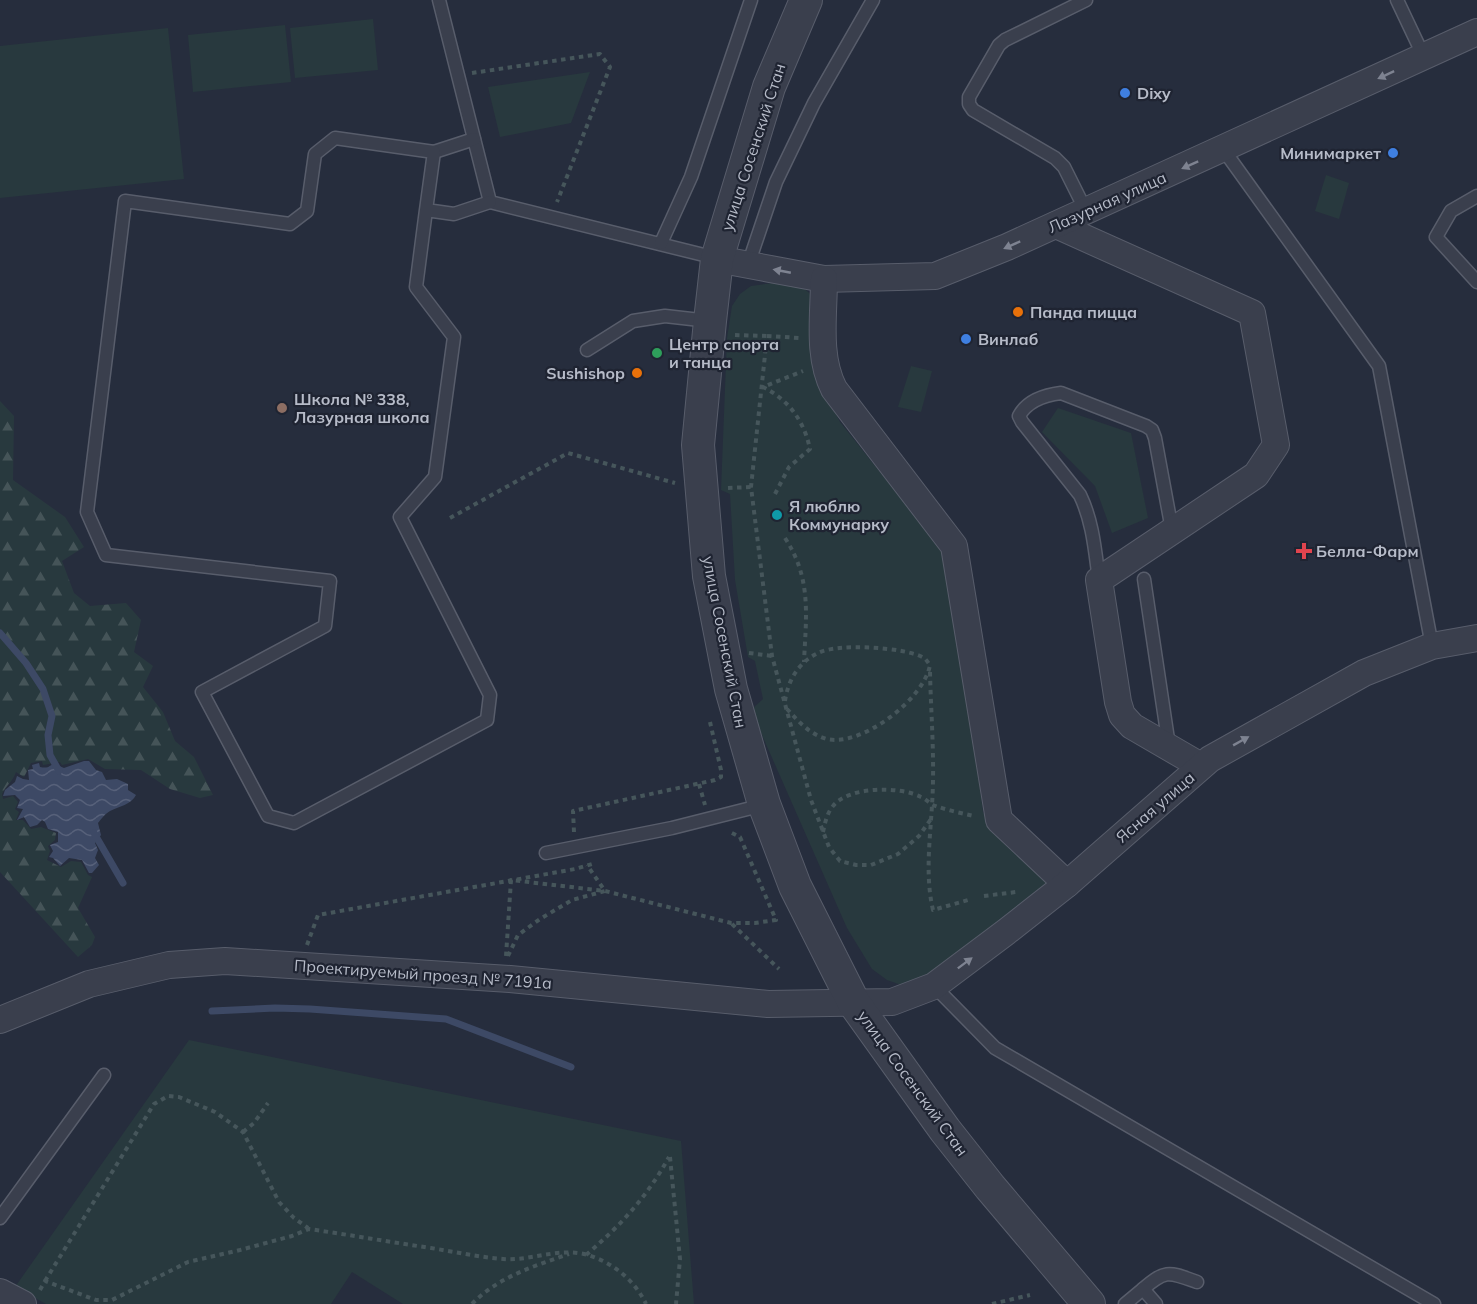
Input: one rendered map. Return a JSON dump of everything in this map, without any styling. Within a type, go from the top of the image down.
[{"type":"street","name":"улица Сосенский Стан","points":[[806,0],[769,87],[717,259],[710,321],[698,445],[714,484],[709,576],[731,689],[764,804],[795,886],[854,1003],[952,1138],[1089,1304]]},
{"type":"street","name":"Лазурная улица","points":[[717,259],[824,279],[935,276],[1056,225],[1424,57],[1473,37]]},
{"type":"street","points":[[1056,225],[1252,313],[1276,445],[1256,475],[1099,580],[1122,715],[1132,726],[1201,766]]},
{"type":"street","points":[[824,279],[824,346],[828,378],[834,389],[954,546],[999,820],[1067,884]]},
{"type":"street","name":"Ясная улица","points":[[854,1003],[892,1002],[934,986],[1067,884],[1210,759],[1364,673],[1432,646],[1477,638]]},
{"type":"street","name":"Проектируемый проезд № 7191а","points":[[0,1020],[89,984],[170,964],[225,961],[510,979],[768,1004],[854,1003]]},
{"type":"street","points":[[0,1292],[30,1300]]},
{"type":"lane","points":[[439,0],[490,202]]},
{"type":"lane","points":[[661,243],[691,177],[751,0]]},
{"type":"lane","points":[[748,265],[776,182],[814,103],[873,0]]},
{"type":"lane","points":[[1086,0],[1005,40],[999,45],[969,97],[969,104],[974,110],[1055,158],[1064,167],[1086,211]]},
{"type":"lane","points":[[1397,0],[1424,57]]},
{"type":"lane","points":[[435,152],[416,287],[454,337],[435,477],[400,517],[490,695],[487,720],[294,823],[268,816],[202,692],[325,626],[330,581],[106,555],[87,512],[126,201],[290,224],[308,211],[315,154],[335,138],[435,152],[474,139]]},
{"type":"lane","points":[[1223,149],[1379,366],[1432,646]]},
{"type":"lane","points":[[1477,196],[1451,211],[1436,237],[1477,282]]},
{"type":"lane","points":[[426,210],[454,214],[490,202],[661,243],[717,259]]},
{"type":"lane","points":[[587,350],[633,321],[665,316],[710,321]]},
{"type":"lane","points":[[1099,580],[1086,507],[1080,495],[1022,422],[1019,416],[1028,404],[1051,394],[1061,393],[1152,430],[1172,530]]},
{"type":"lane","points":[[1144,579],[1170,747]]},
{"type":"lane","points":[[546,853],[672,828],[764,804]]},
{"type":"lane","points":[[934,986],[995,1048],[1434,1304]]},
{"type":"lane","points":[[0,1218],[104,1075]]},
{"type":"lane","points":[[1125,1304],[1157,1277],[1172,1272],[1197,1282]]},
{"type":"lane","points":[[1143,1289],[1156,1304]]},
{"type":"path","points":[[458,75],[600,54],[610,67],[552,217]]},
{"type":"path","points":[[732,346],[733,335],[806,339]]},
{"type":"path","points":[[767,336],[751,487],[772,656],[823,833],[829,847],[840,861],[856,865],[871,865],[907,848],[931,819]]},
{"type":"path","points":[[763,387],[809,369]]},
{"type":"path","points":[[763,387],[781,398],[794,411],[805,431],[810,449],[789,467],[775,494]]},
{"type":"path","points":[[450,518],[568,453],[726,488],[751,487]]},
{"type":"path","points":[[785,538],[801,567],[805,585],[807,599],[804,663]]},
{"type":"path","points":[[930,665],[929,673],[900,709],[874,727],[851,738],[829,739],[816,735],[804,728],[786,706],[790,681],[804,663],[824,650],[857,647],[912,654],[925,658],[930,665],[932,805],[929,881],[933,910],[968,900]]},
{"type":"path","points":[[575,847],[573,810],[721,777],[709,718]]},
{"type":"path","points":[[823,833],[828,814],[839,800],[855,793],[877,790],[899,791],[921,797],[932,805],[981,818]]},
{"type":"path","points":[[511,880],[605,891],[731,923],[776,920],[740,837],[726,830]]},
{"type":"path","points":[[303,953],[318,915],[598,862]]},
{"type":"path","points":[[587,865],[605,891]]},
{"type":"path","points":[[511,880],[506,960],[518,935],[540,918],[572,900],[605,891]]},
{"type":"path","points":[[731,923],[779,969]]},
{"type":"path","points":[[30,1300],[45,1281],[154,1104],[168,1096],[179,1097],[215,1112],[243,1132],[279,1202],[294,1218],[309,1229],[489,1258],[507,1259],[573,1252],[586,1255],[621,1272],[640,1292],[646,1304]]},
{"type":"path","points":[[243,1132],[254,1123],[268,1103]]},
{"type":"path","points":[[586,1255],[633,1211],[654,1185],[670,1156],[680,1259],[676,1304]]},
{"type":"path","points":[[45,1281],[96,1300],[112,1300],[188,1262],[240,1251],[309,1229]]},
{"type":"path","points":[[472,1304],[485,1291],[513,1275],[573,1252]]},
{"type":"path","points":[[992,1304],[1030,1295]]},
{"type":"green space","points":[[373,19],[378,70],[295,78],[290,28]]},
{"type":"green space","points":[[285,25],[291,82],[193,92],[188,35]]},
{"type":"green space","points":[[168,28],[184,179],[0,198],[0,46]]},
{"type":"green space","points":[[590,72],[571,123],[500,137],[488,87]]},
{"type":"green space","points":[[1326,175],[1349,183],[1339,219],[1315,211]]},
{"type":"green space","points":[[773,283],[797,285],[816,300],[812,368],[840,422],[951,561],[983,812],[998,836],[1037,870],[1053,890],[922,984],[904,986],[887,980],[872,969],[847,928],[751,710],[763,699],[755,661],[748,657],[735,580],[730,494],[721,490],[727,338],[732,306],[740,294],[751,286]]},
{"type":"green space","points":[[911,366],[932,371],[921,412],[898,407]]},
{"type":"green space","points":[[0,401],[14,416],[13,480],[65,517],[84,547],[62,561],[74,593],[90,606],[126,603],[141,620],[134,652],[153,666],[143,687],[163,712],[175,741],[194,757],[213,795],[200,798],[170,789],[141,770],[105,769],[88,759],[62,765],[60,762],[43,765],[42,761],[31,763],[24,777],[16,772],[2,794],[3,799],[13,796],[18,802],[15,809],[19,812],[16,820],[23,820],[31,829],[41,827],[56,833],[55,840],[48,846],[50,851],[47,860],[61,867],[71,861],[81,862],[88,875],[92,877],[78,908],[95,937],[92,945],[78,957],[0,872]]},
{"type":"green space","points":[[1058,408],[1131,433],[1148,518],[1112,533],[1095,486],[1042,432]]},
{"type":"green space","points":[[189,1040],[681,1141],[694,1304],[403,1304],[352,1272],[331,1304],[46,1304],[15,1287]]},
{"type":"water","points":[[89,761],[96,770],[102,772],[106,780],[117,779],[128,784],[128,790],[136,795],[128,803],[108,812],[98,823],[101,835],[95,843],[98,850],[95,858],[99,865],[92,873],[89,873],[82,860],[69,858],[60,866],[49,857],[53,851],[50,845],[58,842],[58,832],[48,829],[42,820],[30,827],[24,817],[17,820],[23,809],[17,808],[20,800],[15,795],[3,796],[5,790],[15,782],[17,776],[29,780],[28,770],[33,769],[32,765],[39,763],[40,767],[44,768],[55,764],[64,768]]},
{"type":"waterway","points":[[0,633],[26,663],[43,689],[52,716],[48,735],[50,755],[59,771]]},
{"type":"waterway","points":[[94,833],[123,883]]},
{"type":"waterway","points":[[212,1011],[310,1009],[446,1019],[571,1067]]},
{"type":"place","name":"Dixy","points":[[1125,93]]},
{"type":"place","name":"Минимаркет","points":[[1393,153]]},
{"type":"place","name":"Панда пицца","points":[[1018,312]]},
{"type":"place","name":"Винлаб","points":[[966,339]]},
{"type":"place","name":"Центр спорта и танца","points":[[657,353]]},
{"type":"place","name":"Sushishop","points":[[637,373]]},
{"type":"place","name":"Школа № 338, Лазурная школа","points":[[282,408]]},
{"type":"place","name":"Я люблю Коммунарку","points":[[777,515]]},
{"type":"place","name":"Белла-Фарм","points":[[1304,551]]}]
